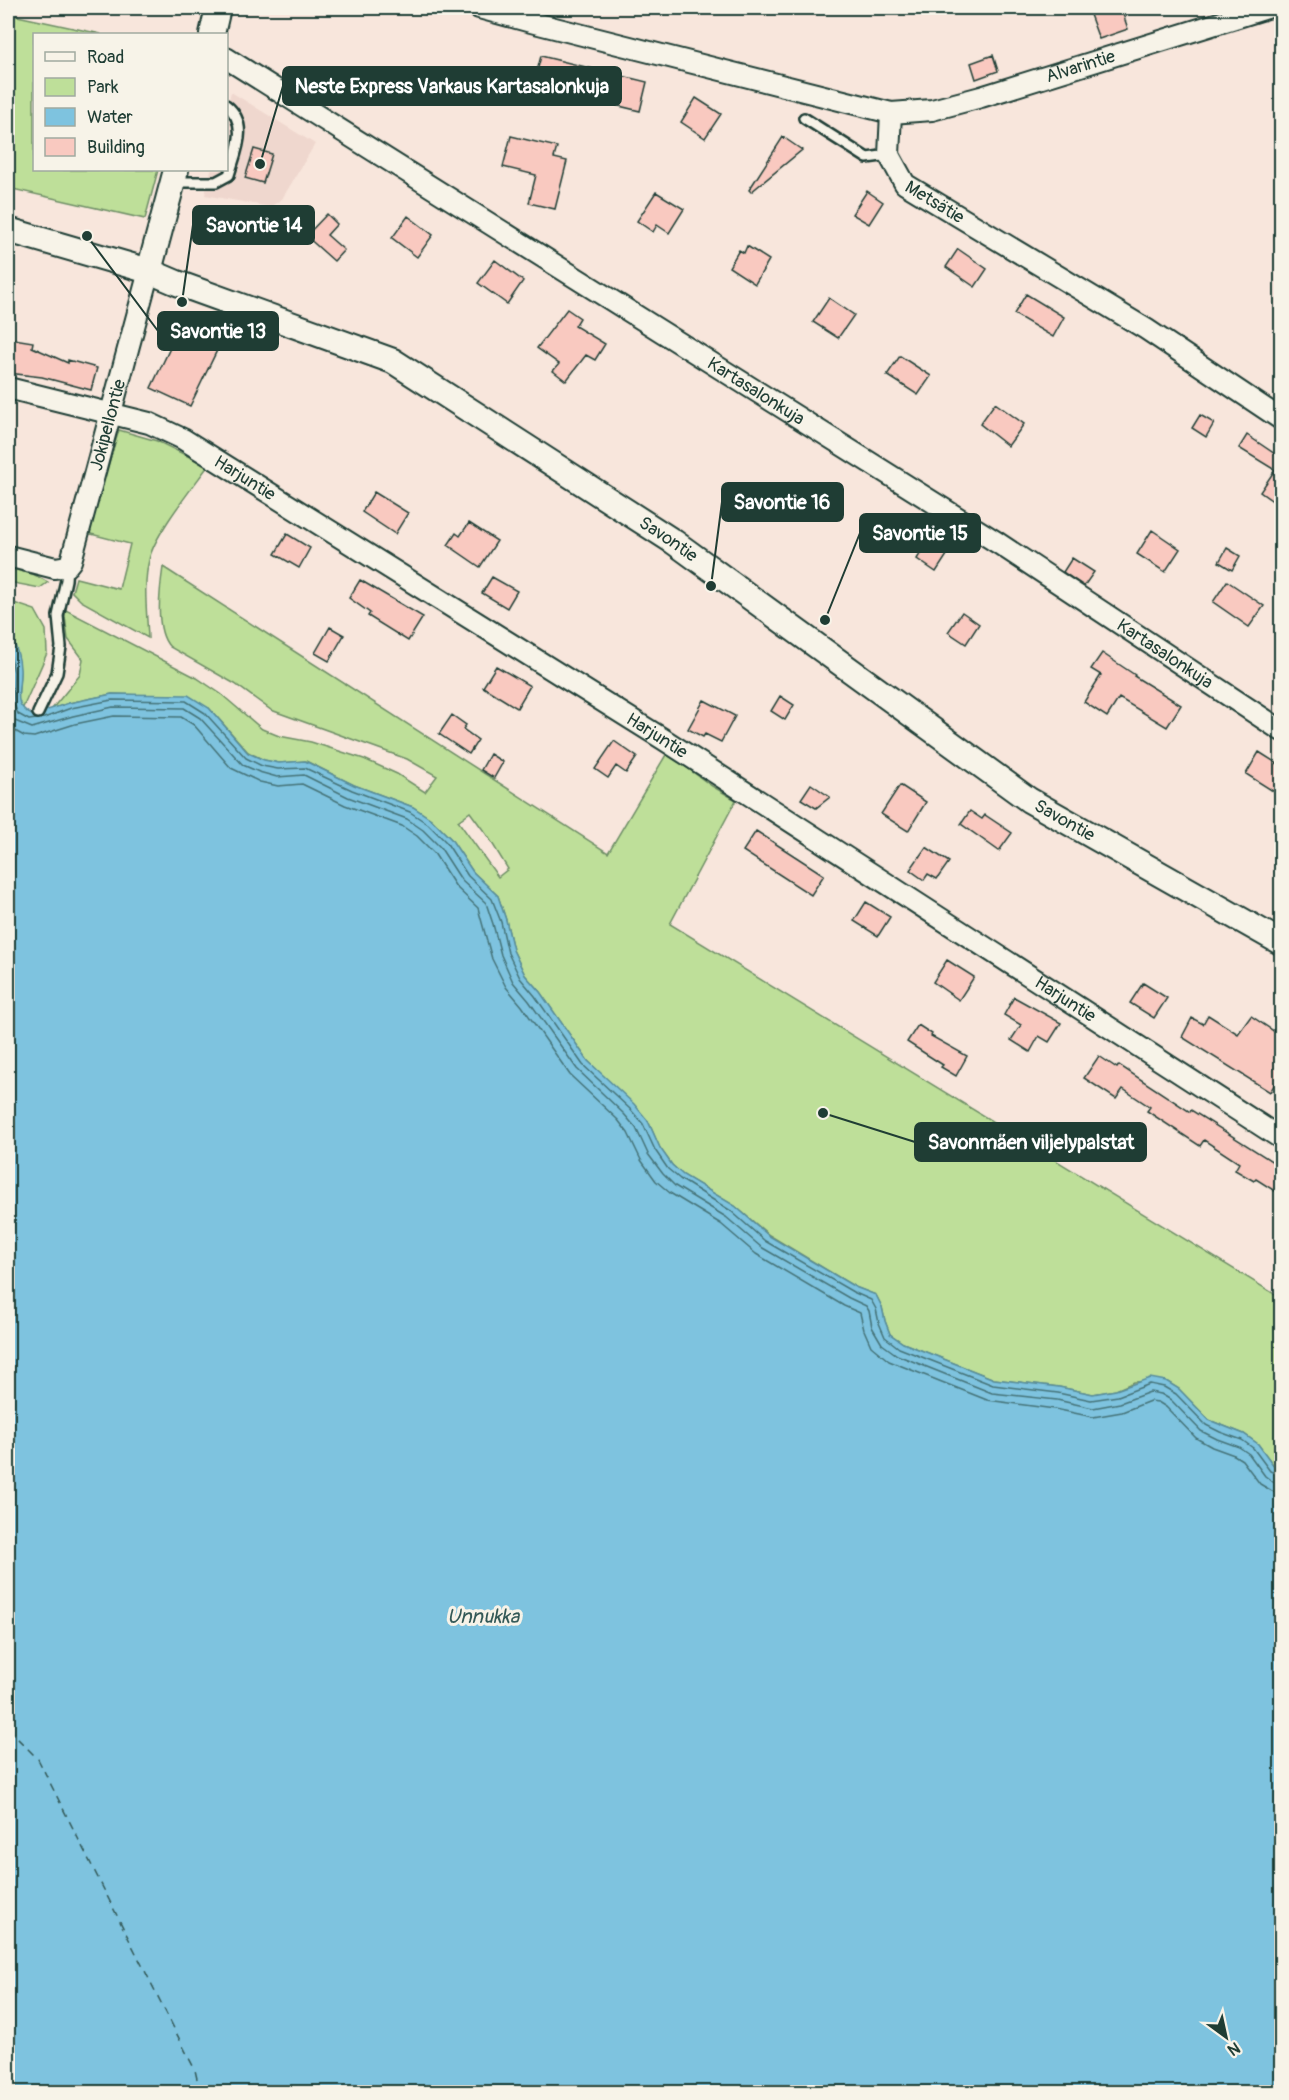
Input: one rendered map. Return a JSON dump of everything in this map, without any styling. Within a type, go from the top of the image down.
[{"type":"street","points":[[212,33],[218,8]]},
{"type":"street","points":[[479,8],[536,15],[891,113],[889,155]]},
{"type":"street","name":"Alvarintie","points":[[891,113],[932,110],[981,97],[1267,8]]},
{"type":"street","name":"Kartasalonkuja","points":[[228,59],[998,543],[1281,731]]},
{"type":"street","name":"Metsätie","points":[[889,155],[905,184],[1146,329],[1281,420]]},
{"type":"street","points":[[149,271],[175,176]]},
{"type":"street","name":"Savontie","points":[[8,230],[149,271],[393,361],[674,542],[1029,800],[1281,943]]},
{"type":"street","name":"Jokipellontie","points":[[61,567],[71,561],[149,271]]},
{"type":"street","name":"Harjuntie","points":[[8,388],[149,423],[183,439],[663,740],[1281,1139]]},
{"type":"street","points":[[8,556],[61,567]]},
{"type":"lane","points":[[175,176],[216,182],[229,176],[241,133],[239,120],[234,111],[228,106]]},
{"type":"lane","points":[[804,118],[867,158],[889,155]]},
{"type":"lane","points":[[38,713],[57,673],[62,647],[58,616],[66,580],[61,567]]},
{"type":"shaded area","points":[[231,92],[315,144],[282,199],[270,207],[205,195],[211,171],[228,171],[228,104]]},
{"type":"green space","points":[[8,14],[96,33],[33,33],[33,171],[158,171],[145,219],[8,188]]},
{"type":"green space","points":[[119,430],[157,441],[208,466],[174,512],[152,550],[146,579],[148,638],[81,601],[72,592],[76,578],[119,589],[130,544],[87,533]]},
{"type":"green space","points":[[163,567],[608,853],[667,753],[712,786],[736,800],[670,924],[1281,1298],[1281,1472],[1258,1444],[1244,1434],[1209,1420],[1179,1389],[1166,1381],[1134,1382],[1116,1390],[1093,1394],[1059,1387],[994,1379],[903,1343],[890,1334],[876,1295],[855,1287],[769,1235],[735,1206],[683,1175],[672,1165],[660,1148],[648,1121],[588,1061],[540,992],[525,975],[513,950],[498,896],[473,872],[451,839],[431,819],[413,807],[354,785],[306,761],[279,763],[264,760],[248,752],[209,708],[142,695],[112,694],[52,709],[80,675],[83,659],[68,639],[64,609],[197,678],[221,694],[262,729],[279,736],[311,742],[364,759],[397,774],[425,792],[437,776],[407,759],[271,710],[235,684],[170,647],[165,640],[160,620]],"holes":[[[470,812],[508,869],[498,877],[458,821]]]},
{"type":"green space","points":[[8,568],[33,574],[48,582],[40,588],[8,582]]},
{"type":"green space","points":[[8,601],[35,610],[46,630],[47,653],[22,710],[18,701],[20,672],[18,656],[8,633]]},
{"type":"water","name":"Unnukka","points":[[8,633],[16,647],[20,663],[19,702],[32,715],[69,703],[112,694],[188,695],[209,708],[248,753],[279,763],[305,761],[354,785],[413,807],[431,819],[451,839],[473,872],[498,896],[513,950],[525,975],[540,992],[588,1061],[634,1104],[648,1121],[660,1148],[672,1165],[683,1175],[735,1206],[769,1236],[855,1287],[876,1295],[890,1334],[903,1343],[994,1379],[1059,1387],[1093,1394],[1116,1390],[1150,1378],[1166,1381],[1179,1389],[1209,1420],[1244,1434],[1258,1444],[1274,1466],[1282,1472],[1281,2092],[8,2092]]},
{"type":"building","points":[[1100,8],[1121,8],[1128,29],[1099,39],[1089,12]]},
{"type":"building","points":[[993,55],[998,71],[976,79],[971,63]]},
{"type":"building","points":[[541,56],[647,82],[640,111],[586,98],[583,107],[553,99],[554,95],[546,93],[549,83],[535,79]]},
{"type":"building","points":[[696,98],[721,114],[705,138],[681,122]]},
{"type":"building","points":[[511,136],[557,147],[554,158],[567,161],[555,209],[529,203],[536,175],[503,167]]},
{"type":"building","points":[[783,137],[802,150],[751,192],[749,190]]},
{"type":"building","points":[[254,149],[272,154],[263,183],[245,178]]},
{"type":"building","points":[[867,191],[883,202],[869,224],[852,214]]},
{"type":"building","points":[[656,192],[684,209],[669,233],[657,225],[653,232],[637,221]]},
{"type":"building","points":[[327,214],[337,224],[327,235],[344,250],[334,261],[306,236]]},
{"type":"building","points":[[408,216],[433,235],[417,257],[392,238]]},
{"type":"building","points":[[747,246],[769,260],[755,284],[729,267],[739,250],[744,253]]},
{"type":"building","points":[[958,249],[987,269],[975,287],[946,267]]},
{"type":"building","points":[[495,260],[523,281],[507,304],[478,283]]},
{"type":"building","points":[[1026,294],[1064,317],[1053,337],[1014,314]]},
{"type":"building","points":[[829,298],[854,315],[838,338],[813,322]]},
{"type":"building","points":[[567,309],[580,318],[575,326],[605,344],[595,360],[586,355],[566,381],[553,371],[559,364],[537,348]]},
{"type":"building","points":[[182,323],[221,342],[190,406],[151,388]]},
{"type":"building","points":[[8,338],[33,342],[32,347],[68,363],[68,360],[97,368],[91,390],[42,377],[8,373]]},
{"type":"building","points":[[900,356],[931,376],[918,395],[887,375]]},
{"type":"building","points":[[995,403],[1024,424],[1008,446],[980,424]]},
{"type":"building","points":[[1200,415],[1214,423],[1206,437],[1192,428]]},
{"type":"building","points":[[1247,435],[1281,458],[1281,507],[1260,492],[1275,470],[1239,448]]},
{"type":"building","points":[[374,492],[408,513],[395,534],[362,512]]},
{"type":"building","points":[[469,523],[497,541],[480,567],[448,545],[456,533],[460,536]]},
{"type":"building","points":[[1152,530],[1180,549],[1165,572],[1137,554]]},
{"type":"building","points":[[287,534],[310,548],[299,568],[275,554]]},
{"type":"building","points":[[929,539],[949,552],[936,572],[917,559]]},
{"type":"building","points":[[1227,548],[1240,556],[1232,570],[1219,562]]},
{"type":"building","points":[[1072,558],[1094,572],[1084,586],[1063,572]]},
{"type":"building","points":[[492,577],[517,591],[507,608],[482,593]]},
{"type":"building","points":[[360,580],[423,617],[408,641],[368,616],[370,613],[349,598]]},
{"type":"building","points":[[1227,581],[1264,606],[1249,627],[1213,602]]},
{"type":"building","points":[[962,612],[979,624],[966,644],[948,632]]},
{"type":"building","points":[[330,627],[344,635],[329,661],[315,653]]},
{"type":"building","points":[[1102,653],[1181,705],[1167,727],[1119,698],[1107,717],[1084,702],[1101,675],[1091,669]]},
{"type":"building","points":[[496,666],[530,686],[517,708],[483,687]]},
{"type":"building","points":[[780,696],[794,705],[785,720],[771,711]]},
{"type":"building","points":[[704,700],[735,716],[721,742],[705,734],[703,737],[688,729]]},
{"type":"building","points":[[452,715],[466,725],[463,729],[478,740],[469,754],[439,734]]},
{"type":"building","points":[[614,741],[637,757],[626,773],[616,766],[608,778],[595,769]]},
{"type":"building","points":[[1259,752],[1281,766],[1281,783],[1276,793],[1246,774]]},
{"type":"building","points":[[490,754],[503,762],[494,778],[481,770]]},
{"type":"building","points":[[811,784],[830,797],[816,808],[801,799]]},
{"type":"building","points":[[900,785],[926,802],[908,831],[881,814]]},
{"type":"building","points":[[970,811],[982,819],[985,815],[1012,833],[999,851],[961,824]]},
{"type":"building","points":[[756,831],[824,875],[811,895],[743,851]]},
{"type":"building","points":[[926,847],[949,862],[937,879],[928,874],[924,880],[910,870]]},
{"type":"building","points":[[866,902],[890,917],[878,936],[854,921]]},
{"type":"building","points":[[947,960],[974,977],[959,1000],[933,982]]},
{"type":"building","points":[[1143,983],[1167,998],[1154,1018],[1130,1003]]},
{"type":"building","points":[[1014,997],[1061,1023],[1049,1042],[1039,1036],[1030,1052],[1011,1040],[1021,1025],[1004,1015]]},
{"type":"building","points":[[1208,1015],[1238,1034],[1251,1016],[1281,1036],[1281,1074],[1270,1092],[1182,1037],[1192,1018],[1203,1024]]},
{"type":"building","points":[[918,1025],[932,1034],[931,1036],[967,1056],[956,1076],[907,1042]]},
{"type":"building","points":[[1099,1056],[1117,1068],[1119,1065],[1190,1112],[1191,1110],[1281,1167],[1281,1195],[1256,1179],[1254,1181],[1235,1170],[1239,1163],[1204,1140],[1200,1146],[1147,1111],[1150,1107],[1123,1089],[1116,1099],[1084,1078]]},
{"type":"ferry route","points":[[8,1729],[38,1759],[195,2070],[200,2092]]},
{"type":"place","name":"Neste Express Varkaus Kartasalonkuja","points":[[260,164]]},
{"type":"place","name":"Savontie 13","points":[[87,236]]},
{"type":"place","name":"Savontie 14","points":[[182,302]]},
{"type":"place","name":"Savontie 16","points":[[711,586]]},
{"type":"place","name":"Savontie 15","points":[[825,620]]},
{"type":"place","name":"Savonmäen viljelypalstat","points":[[823,1113]]}]
